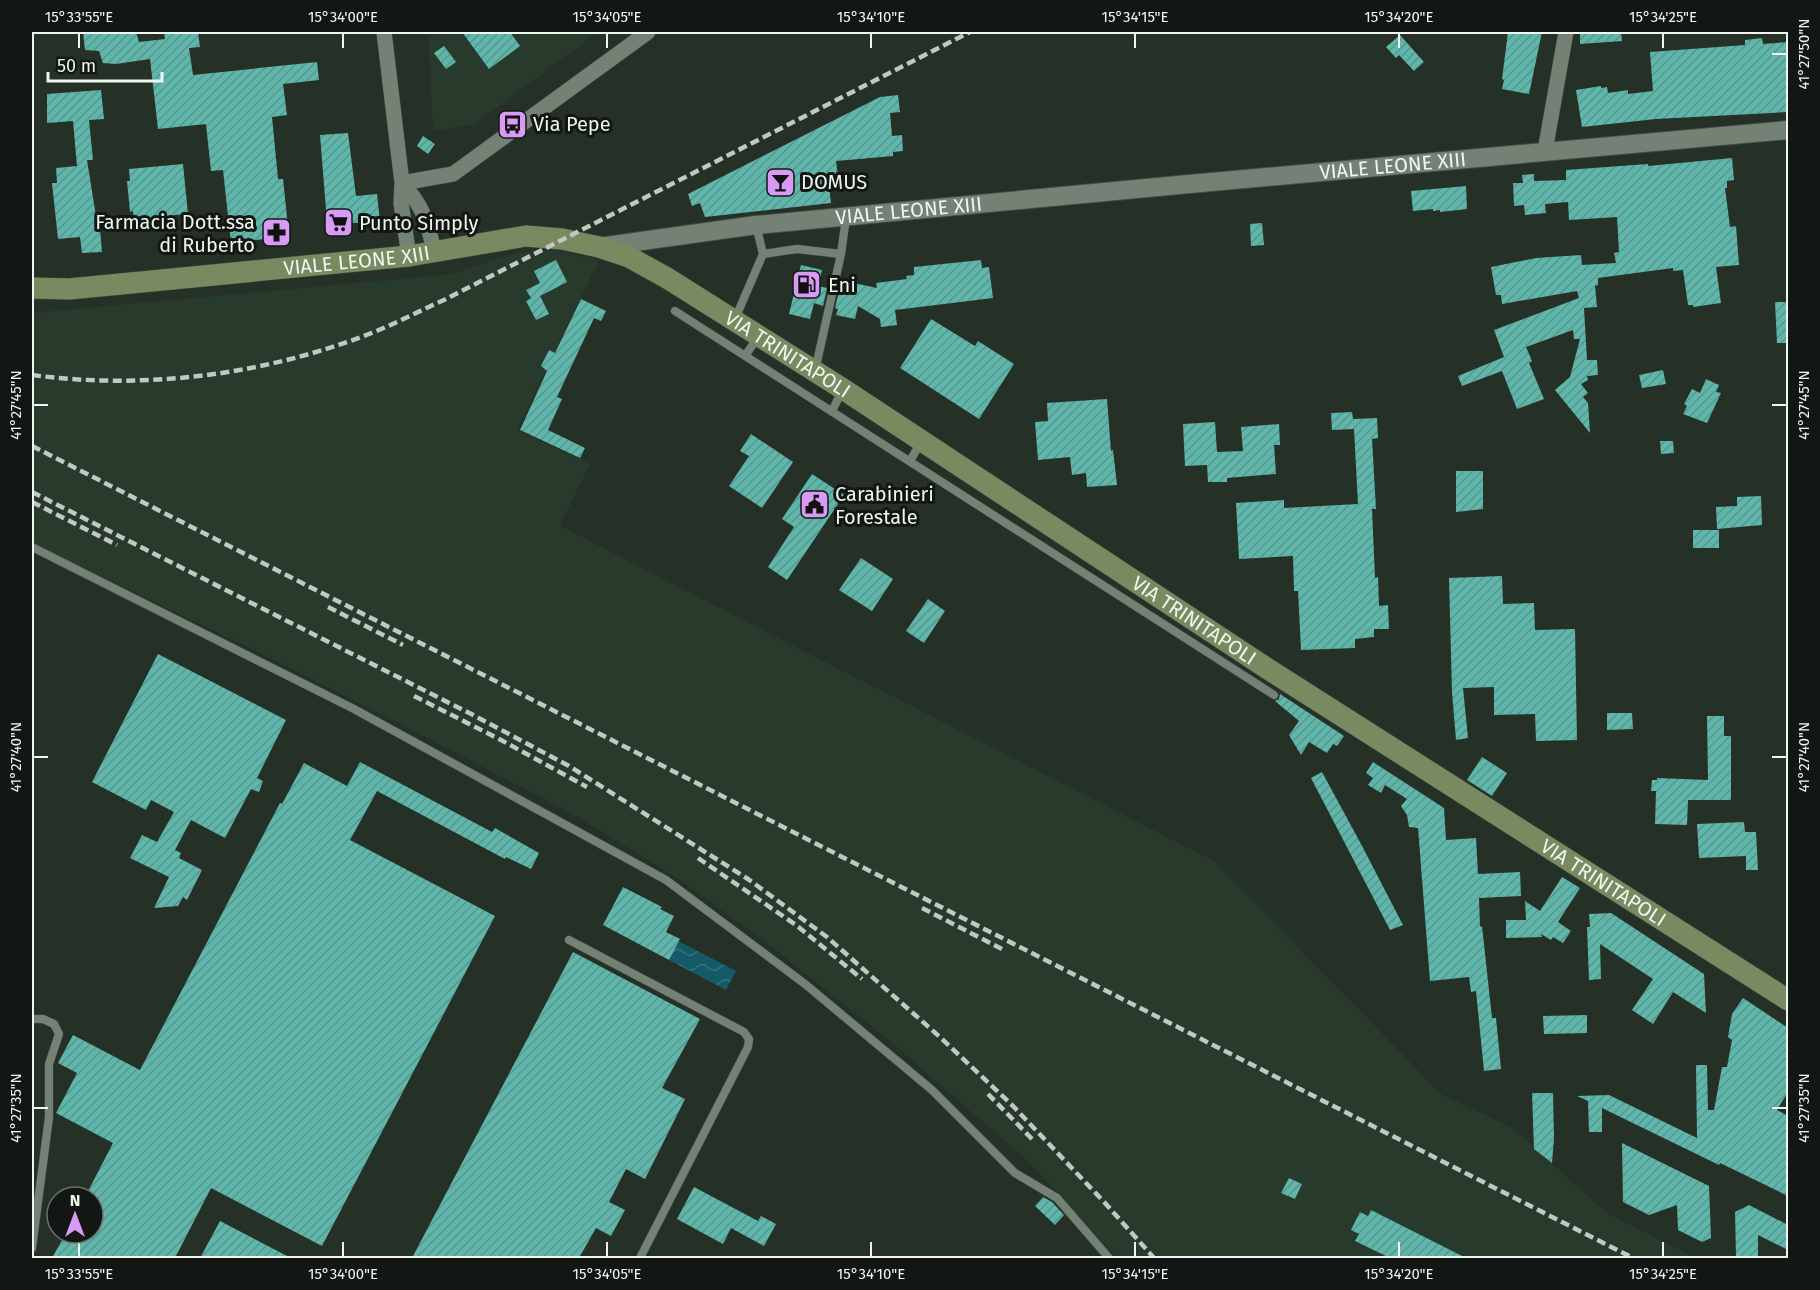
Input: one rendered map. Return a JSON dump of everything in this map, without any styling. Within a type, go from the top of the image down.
[{"type":"main road","name":"VIALE LEONE XIII","points":[[32,288],[69,289],[409,256],[526,236],[550,237],[599,247]]},
{"type":"main road","name":"VIA TRINITAPOLI","points":[[599,247],[642,264],[843,389],[1115,581],[1278,675],[1788,1000]]},
{"type":"street","points":[[384,32],[402,183],[401,203],[409,256]]},
{"type":"street","points":[[402,183],[453,174],[648,32]]},
{"type":"street","points":[[1545,151],[1566,32]]},
{"type":"street","name":"VIALE LEONE XIII","points":[[599,247],[756,225],[1788,130]]},
{"type":"street","points":[[402,183],[416,198],[424,213],[434,252]]},
{"type":"lane","points":[[815,372],[841,254],[846,217]]},
{"type":"lane","points":[[735,321],[763,254],[756,225]]},
{"type":"lane","points":[[763,254],[796,249],[841,254]]},
{"type":"lane","points":[[675,311],[910,461],[1115,581],[1274,695]]},
{"type":"lane","points":[[745,356],[758,336]]},
{"type":"lane","points":[[832,411],[843,389]]},
{"type":"lane","points":[[910,461],[921,442]]},
{"type":"lane","points":[[32,547],[354,709],[666,880],[805,984],[932,1090],[1016,1173],[1057,1198],[1109,1258]]},
{"type":"lane","points":[[569,940],[744,1032],[749,1039],[748,1047],[640,1258]]},
{"type":"lane","points":[[32,1019],[48,1020],[54,1024],[59,1034],[49,1064],[49,1117],[32,1248]]},
{"type":"shaded area","points":[[428,32],[598,32],[475,124],[433,131]]},
{"type":"shaded area","points":[[557,250],[599,260],[517,430],[590,464],[560,526],[1214,861],[1441,1094],[1513,1128],[1608,1214],[1696,1258],[1117,1258],[1027,1160],[884,1036],[760,938],[677,878],[576,816],[432,740],[260,653],[32,543],[32,313],[452,274],[516,253]]},
{"type":"water","points":[[678,941],[736,971],[726,990],[669,960]]},
{"type":"building","points":[[83,32],[136,32],[139,42],[165,39],[164,32],[198,32],[200,47],[189,48],[193,75],[317,62],[319,80],[283,84],[287,115],[272,117],[278,179],[283,179],[289,236],[231,243],[223,170],[211,171],[206,124],[158,129],[150,59],[116,64],[103,63],[99,51],[85,50]]},
{"type":"building","points":[[462,32],[510,32],[520,46],[489,69]]},
{"type":"building","points":[[1508,32],[1542,32],[1529,94],[1502,89]]},
{"type":"building","points":[[1580,32],[1621,32],[1622,41],[1580,44]]},
{"type":"building","points":[[1400,35],[1424,62],[1414,71],[1399,55],[1396,58],[1386,47]]},
{"type":"building","points":[[1762,38],[1763,44],[1788,42],[1788,112],[1656,119],[1582,127],[1576,90],[1601,86],[1601,88],[1607,87],[1608,93],[1628,90],[1628,94],[1653,91],[1650,52],[1745,45],[1745,40]]},
{"type":"building","points":[[444,46],[456,62],[446,69],[434,53]]},
{"type":"building","points":[[101,90],[104,119],[89,120],[93,160],[87,160],[102,252],[82,253],[80,237],[58,239],[52,183],[57,183],[56,168],[77,166],[73,121],[47,123],[47,94]]},
{"type":"building","points":[[898,95],[900,112],[890,113],[892,136],[902,135],[903,151],[893,152],[893,156],[836,161],[839,184],[829,185],[831,203],[705,217],[700,203],[692,206],[688,194],[880,97]]},
{"type":"building","points":[[348,133],[356,196],[377,194],[380,221],[343,224],[344,232],[328,234],[320,135]]},
{"type":"building","points":[[423,136],[435,144],[428,154],[417,146]]},
{"type":"building","points":[[1732,158],[1734,180],[1727,181],[1727,188],[1725,188],[1730,227],[1736,226],[1739,265],[1716,267],[1721,303],[1693,307],[1693,305],[1688,305],[1683,270],[1673,271],[1673,268],[1598,278],[1598,285],[1595,286],[1597,307],[1584,308],[1587,360],[1597,360],[1598,375],[1587,376],[1588,380],[1581,384],[1588,393],[1583,397],[1588,403],[1590,433],[1555,390],[1570,377],[1580,339],[1574,339],[1573,330],[1526,347],[1532,361],[1529,363],[1544,399],[1517,409],[1502,371],[1462,386],[1458,376],[1504,357],[1494,330],[1579,298],[1577,291],[1502,304],[1501,295],[1496,295],[1491,267],[1536,258],[1581,255],[1582,265],[1616,263],[1614,253],[1619,252],[1617,217],[1569,220],[1568,202],[1545,204],[1546,213],[1525,215],[1524,205],[1514,206],[1513,183],[1523,183],[1522,175],[1534,174],[1534,181],[1566,180],[1566,170],[1648,164],[1648,166]]},
{"type":"building","points":[[183,164],[188,214],[174,215],[174,218],[161,221],[135,224],[133,211],[130,212],[127,181],[130,181],[129,169]]},
{"type":"building","points":[[1466,186],[1467,209],[1440,212],[1440,210],[1433,211],[1433,209],[1413,211],[1411,191]]},
{"type":"building","points":[[1262,223],[1264,245],[1251,246],[1250,224]]},
{"type":"building","points":[[556,260],[567,282],[540,296],[549,314],[536,320],[526,301],[531,298],[526,290],[540,283],[534,271]]},
{"type":"building","points":[[981,260],[982,268],[989,267],[993,298],[895,310],[897,325],[881,327],[880,319],[858,306],[855,319],[836,315],[838,309],[835,308],[839,291],[842,292],[845,281],[877,288],[876,283],[907,279],[906,276],[914,275],[914,267]]},
{"type":"building","points":[[801,265],[822,270],[818,286],[827,288],[823,306],[814,303],[810,319],[789,314]]},
{"type":"building","points":[[581,299],[606,311],[601,321],[594,318],[557,397],[562,399],[548,430],[585,448],[580,458],[520,430],[547,371],[541,366],[549,350],[555,353]]},
{"type":"building","points":[[1775,302],[1788,302],[1788,343],[1777,343]]},
{"type":"building","points":[[931,319],[975,346],[978,341],[1014,364],[979,419],[900,368]]},
{"type":"building","points":[[1663,370],[1666,384],[1642,388],[1639,375]]},
{"type":"building","points":[[1706,379],[1719,385],[1716,392],[1721,393],[1707,423],[1683,414],[1687,406],[1684,404],[1692,389],[1700,393]]},
{"type":"building","points":[[1107,399],[1111,451],[1113,450],[1117,485],[1087,487],[1086,473],[1072,475],[1070,457],[1038,460],[1035,422],[1048,421],[1047,403]]},
{"type":"building","points":[[1352,412],[1353,419],[1377,418],[1378,438],[1372,439],[1376,509],[1372,509],[1375,578],[1378,577],[1379,606],[1388,605],[1389,629],[1374,629],[1374,637],[1355,639],[1355,648],[1301,650],[1298,591],[1294,591],[1293,556],[1239,559],[1236,503],[1284,500],[1284,508],[1358,504],[1354,429],[1332,430],[1331,413]]},
{"type":"building","points":[[1215,422],[1217,452],[1243,451],[1241,427],[1279,424],[1280,445],[1274,445],[1276,474],[1227,478],[1227,482],[1208,482],[1207,465],[1185,466],[1183,424]]},
{"type":"building","points":[[751,434],[793,462],[762,508],[729,486],[749,456],[740,451]]},
{"type":"building","points":[[1660,441],[1673,441],[1674,453],[1661,454]]},
{"type":"building","points":[[1456,471],[1483,471],[1483,509],[1456,512]]},
{"type":"building","points":[[812,474],[844,495],[787,580],[768,567],[794,527],[782,519]]},
{"type":"building","points":[[1761,496],[1762,525],[1717,529],[1716,507],[1737,506],[1737,497]]},
{"type":"building","points":[[1693,530],[1719,530],[1719,548],[1693,548]]},
{"type":"building","points":[[861,558],[893,579],[872,611],[839,590]]},
{"type":"building","points":[[1502,576],[1503,604],[1534,603],[1535,630],[1575,629],[1577,740],[1536,741],[1535,714],[1494,715],[1494,687],[1463,688],[1468,738],[1456,740],[1452,692],[1449,578]]},
{"type":"building","points":[[928,599],[945,611],[924,643],[906,631]]},
{"type":"building","points":[[158,654],[286,720],[257,778],[263,781],[259,792],[251,789],[225,838],[191,820],[175,850],[181,853],[179,858],[202,870],[187,900],[183,897],[178,906],[154,908],[169,877],[130,858],[142,835],[157,842],[174,812],[151,800],[146,810],[92,782]]},
{"type":"building","points":[[1280,694],[1344,736],[1337,746],[1333,744],[1327,753],[1309,742],[1301,755],[1289,735],[1299,721],[1275,701],[1279,699]]},
{"type":"building","points":[[1607,713],[1632,713],[1633,729],[1607,730]]},
{"type":"building","points":[[1707,716],[1724,716],[1724,736],[1731,736],[1731,800],[1688,800],[1687,825],[1655,824],[1656,791],[1651,791],[1652,780],[1657,780],[1657,778],[1708,780]]},
{"type":"building","points":[[1482,757],[1507,773],[1492,796],[1467,780]]},
{"type":"building","points":[[360,762],[492,832],[495,828],[539,853],[531,869],[506,857],[505,859],[377,791],[350,840],[495,916],[322,1246],[211,1188],[175,1258],[52,1258],[59,1245],[105,1245],[105,1185],[91,1185],[113,1143],[56,1113],[77,1073],[58,1063],[73,1035],[140,1070],[280,803],[282,804],[304,763],[347,786]]},
{"type":"building","points":[[1373,762],[1444,808],[1446,840],[1476,838],[1478,874],[1520,872],[1521,896],[1479,898],[1480,927],[1482,926],[1492,1018],[1496,1018],[1501,1069],[1484,1071],[1476,991],[1471,992],[1469,977],[1430,981],[1418,828],[1409,827],[1407,815],[1401,806],[1407,799],[1385,785],[1381,793],[1368,785],[1373,778],[1366,773]]},
{"type":"building","points":[[1322,772],[1403,925],[1390,930],[1311,778]]},
{"type":"building","points":[[1744,822],[1745,832],[1756,832],[1758,870],[1746,870],[1746,856],[1699,858],[1697,824]]},
{"type":"building","points":[[1562,877],[1580,888],[1558,922],[1571,931],[1563,943],[1541,934],[1542,937],[1506,938],[1506,920],[1526,920],[1525,901],[1540,911]]},
{"type":"building","points":[[623,887],[662,907],[660,909],[674,916],[666,932],[680,939],[669,960],[603,925]]},
{"type":"building","points":[[1611,913],[1704,974],[1706,1013],[1673,992],[1653,1024],[1632,1010],[1653,979],[1600,944],[1601,979],[1589,980],[1587,927],[1590,927],[1589,914]]},
{"type":"building","points":[[573,952],[700,1019],[662,1088],[685,1099],[645,1179],[626,1169],[609,1202],[625,1210],[611,1236],[596,1228],[579,1258],[412,1258]]},
{"type":"building","points":[[1743,998],[1788,1028],[1788,1092],[1777,1110],[1788,1116],[1788,1196],[1602,1108],[1602,1132],[1589,1132],[1588,1101],[1577,1096],[1609,1095],[1697,1138],[1696,1065],[1707,1065],[1708,1110],[1714,1110],[1722,1067],[1727,1067],[1732,1040],[1728,1037],[1732,1014]]},
{"type":"building","points":[[1587,1015],[1587,1033],[1544,1034],[1543,1016]]},
{"type":"building","points":[[1532,1093],[1553,1093],[1552,1163],[1534,1149]]},
{"type":"building","points":[[1622,1143],[1709,1186],[1711,1238],[1702,1242],[1678,1230],[1677,1205],[1649,1215],[1623,1202]]},
{"type":"building","points":[[1289,1178],[1302,1184],[1295,1199],[1281,1193]]},
{"type":"building","points":[[694,1187],[758,1221],[761,1216],[776,1224],[764,1246],[731,1228],[723,1244],[677,1219]]},
{"type":"building","points":[[1043,1197],[1052,1202],[1064,1215],[1055,1225],[1035,1206]]},
{"type":"building","points":[[1749,1205],[1788,1225],[1788,1250],[1758,1235],[1758,1258],[1736,1258],[1735,1212]]},
{"type":"building","points":[[1371,1210],[1466,1258],[1390,1258],[1355,1241],[1359,1234],[1351,1230],[1360,1212],[1368,1216]]},
{"type":"building","points":[[220,1221],[291,1258],[200,1258]]},
{"type":"railway","points":[[32,375],[117,381],[203,376],[288,360],[369,334],[444,300],[970,32]]},
{"type":"railway","points":[[32,446],[1633,1258]]},
{"type":"railway","points":[[32,492],[475,716],[569,766],[748,879],[827,937],[941,1038],[1013,1106],[1154,1258]]},
{"type":"railway","points":[[32,502],[117,545]]},
{"type":"railway","points":[[328,607],[403,645]]},
{"type":"railway","points":[[414,696],[587,787]]},
{"type":"railway","points":[[698,858],[796,925],[862,979]]},
{"type":"railway","points":[[922,908],[1002,949]]},
{"type":"railway","points":[[988,1094],[1034,1141]]},
{"type":"place","name":"Via Pepe","points":[[512,124]]},
{"type":"place","name":"DOMUS","points":[[780,182]]},
{"type":"place","name":"Punto Simply","points":[[338,223]]},
{"type":"place","name":"Farmacia Dott.ssa di Ruberto","points":[[276,233]]},
{"type":"place","name":"Eni","points":[[807,285]]},
{"type":"place","name":"Carabinieri Forestale","points":[[814,505]]}]
